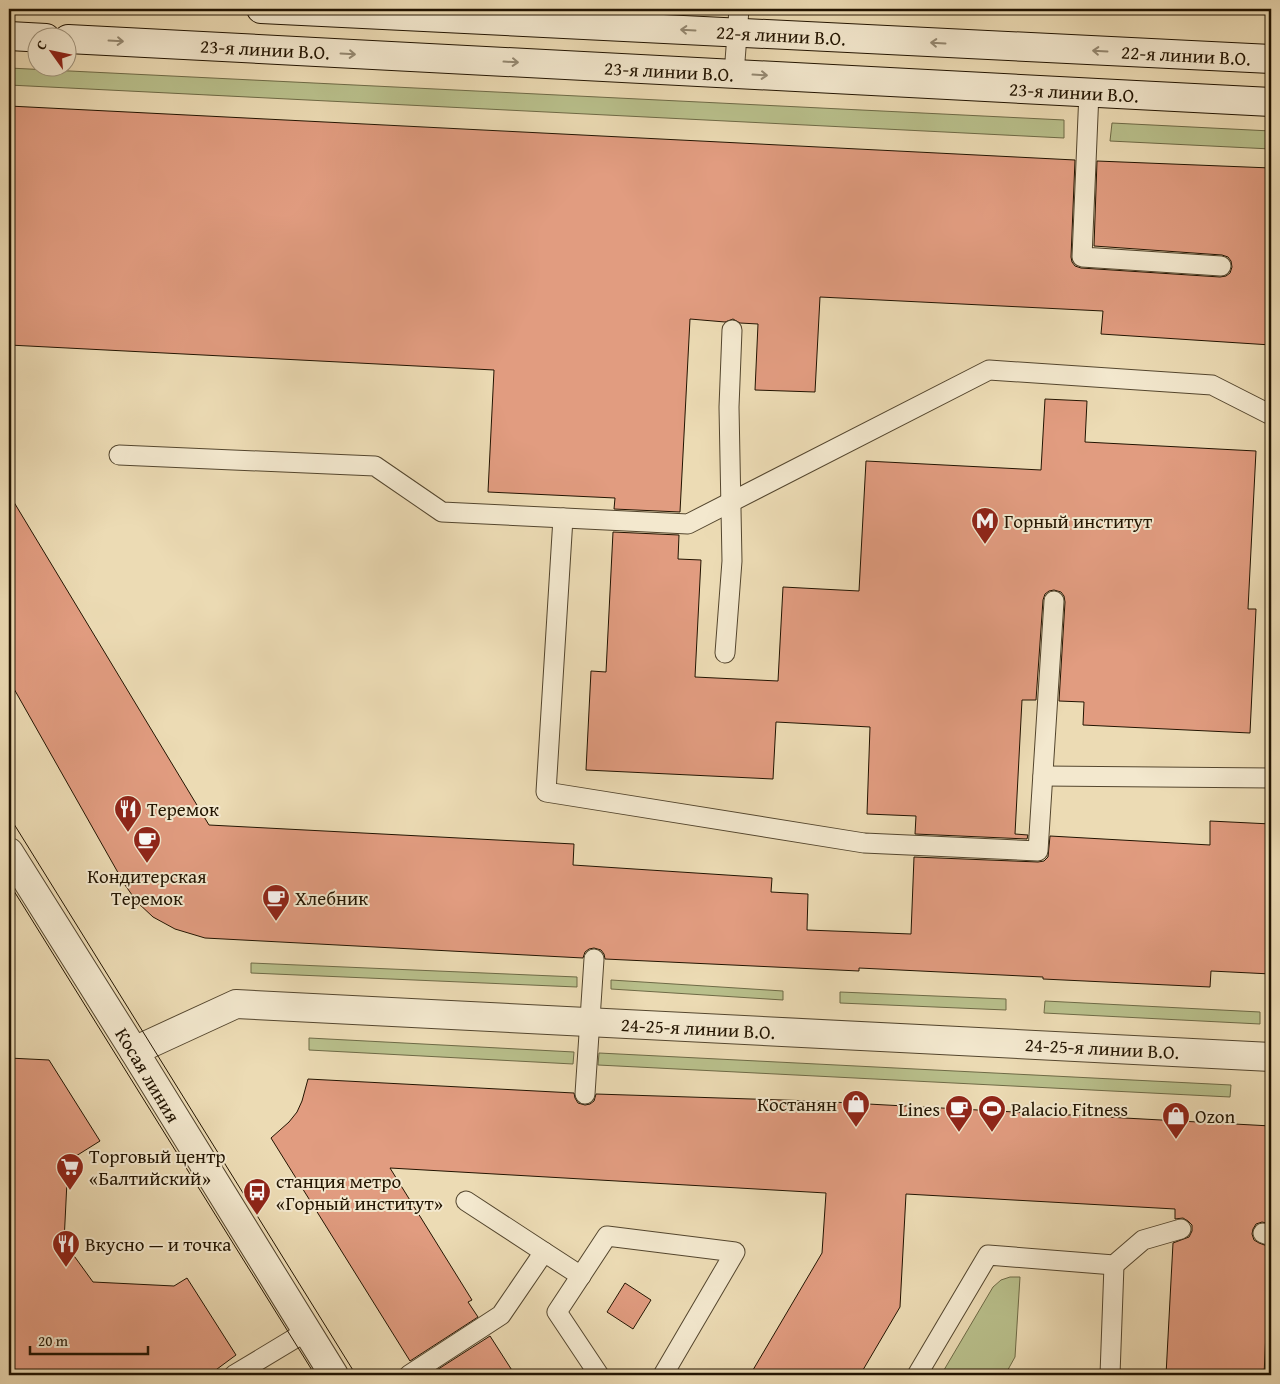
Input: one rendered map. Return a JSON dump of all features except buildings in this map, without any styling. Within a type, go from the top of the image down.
[{"type":"street","name":"22-я линии В.О.","points":[[261,9],[738,21],[1271,59]]},
{"type":"street","points":[[9,36],[28,37]]},
{"type":"street","name":"23-я линии В.О.","points":[[78,40],[1271,102]]},
{"type":"street","name":"Косая линия","points":[[9,852],[334,1375]]},
{"type":"street","name":"24-25-я линии В.О.","points":[[134,1051],[236,1004],[1271,1057]]},
{"type":"lane","points":[[734,74],[738,21]]},
{"type":"lane","points":[[1089,92],[1082,257],[1221,266]]},
{"type":"lane","points":[[725,653],[732,562],[728,407],[732,330]]},
{"type":"lane","points":[[120,455],[375,466],[442,512],[688,524],[989,370],[1212,385],[1271,415]]},
{"type":"lane","points":[[563,518],[546,792],[864,843],[1038,852],[1054,601]]},
{"type":"lane","points":[[1043,776],[1271,778]]},
{"type":"lane","points":[[585,1094],[594,959]]},
{"type":"lane","points":[[466,1201],[581,1276]]},
{"type":"lane","points":[[917,1375],[988,1255],[1114,1265],[1143,1240],[1182,1229]]},
{"type":"lane","points":[[599,1375],[557,1312],[607,1236],[735,1252],[663,1375]]},
{"type":"lane","points":[[409,1375],[502,1315],[544,1252]]},
{"type":"lane","points":[[1110,1375],[1114,1265]]},
{"type":"lane","points":[[234,1375],[307,1331]]},
{"type":"green space","points":[[9,68],[28,69],[28,78],[78,78],[78,71],[1064,120],[1064,138],[9,85]]},
{"type":"green space","points":[[1112,123],[1271,131],[1271,149],[1110,141]]},
{"type":"green space","points":[[251,963],[577,977],[577,987],[251,973]]},
{"type":"green space","points":[[611,980],[783,991],[783,1000],[611,989]]},
{"type":"green space","points":[[840,992],[1006,999],[1006,1010],[840,1003]]},
{"type":"green space","points":[[1045,1001],[1260,1012],[1260,1024],[1044,1013]]},
{"type":"green space","points":[[309,1038],[574,1052],[573,1064],[309,1050]]},
{"type":"green space","points":[[599,1053],[1231,1085],[1230,1097],[598,1065]]},
{"type":"green space","points":[[1010,1277],[1020,1277],[1015,1357],[1005,1375],[941,1375],[993,1287],[1001,1280]]},
{"type":"tram line","points":[[9,816],[356,1375]]},
{"type":"tram line","points":[[9,883],[315,1375]]},
{"type":"place","name":"Горный институт","points":[[985,545]]},
{"type":"place","name":"Теремок","points":[[128,833]]},
{"type":"place","name":"Кондитерская Теремок","points":[[147,864]]},
{"type":"place","name":"Хлебник","points":[[276,922]]},
{"type":"place","name":"Костанян","points":[[856,1128]]},
{"type":"place","name":"Lines","points":[[959,1133]]},
{"type":"place","name":"Palacio Fitness","points":[[992,1133]]},
{"type":"place","name":"Ozon","points":[[1176,1140]]},
{"type":"place","name":"Торговый центр «Балтийский»","points":[[70,1191]]},
{"type":"place","name":"станция метро «Горный институт»","points":[[257,1216]]},
{"type":"place","name":"Вкусно — и точка","points":[[66,1268]]}]
